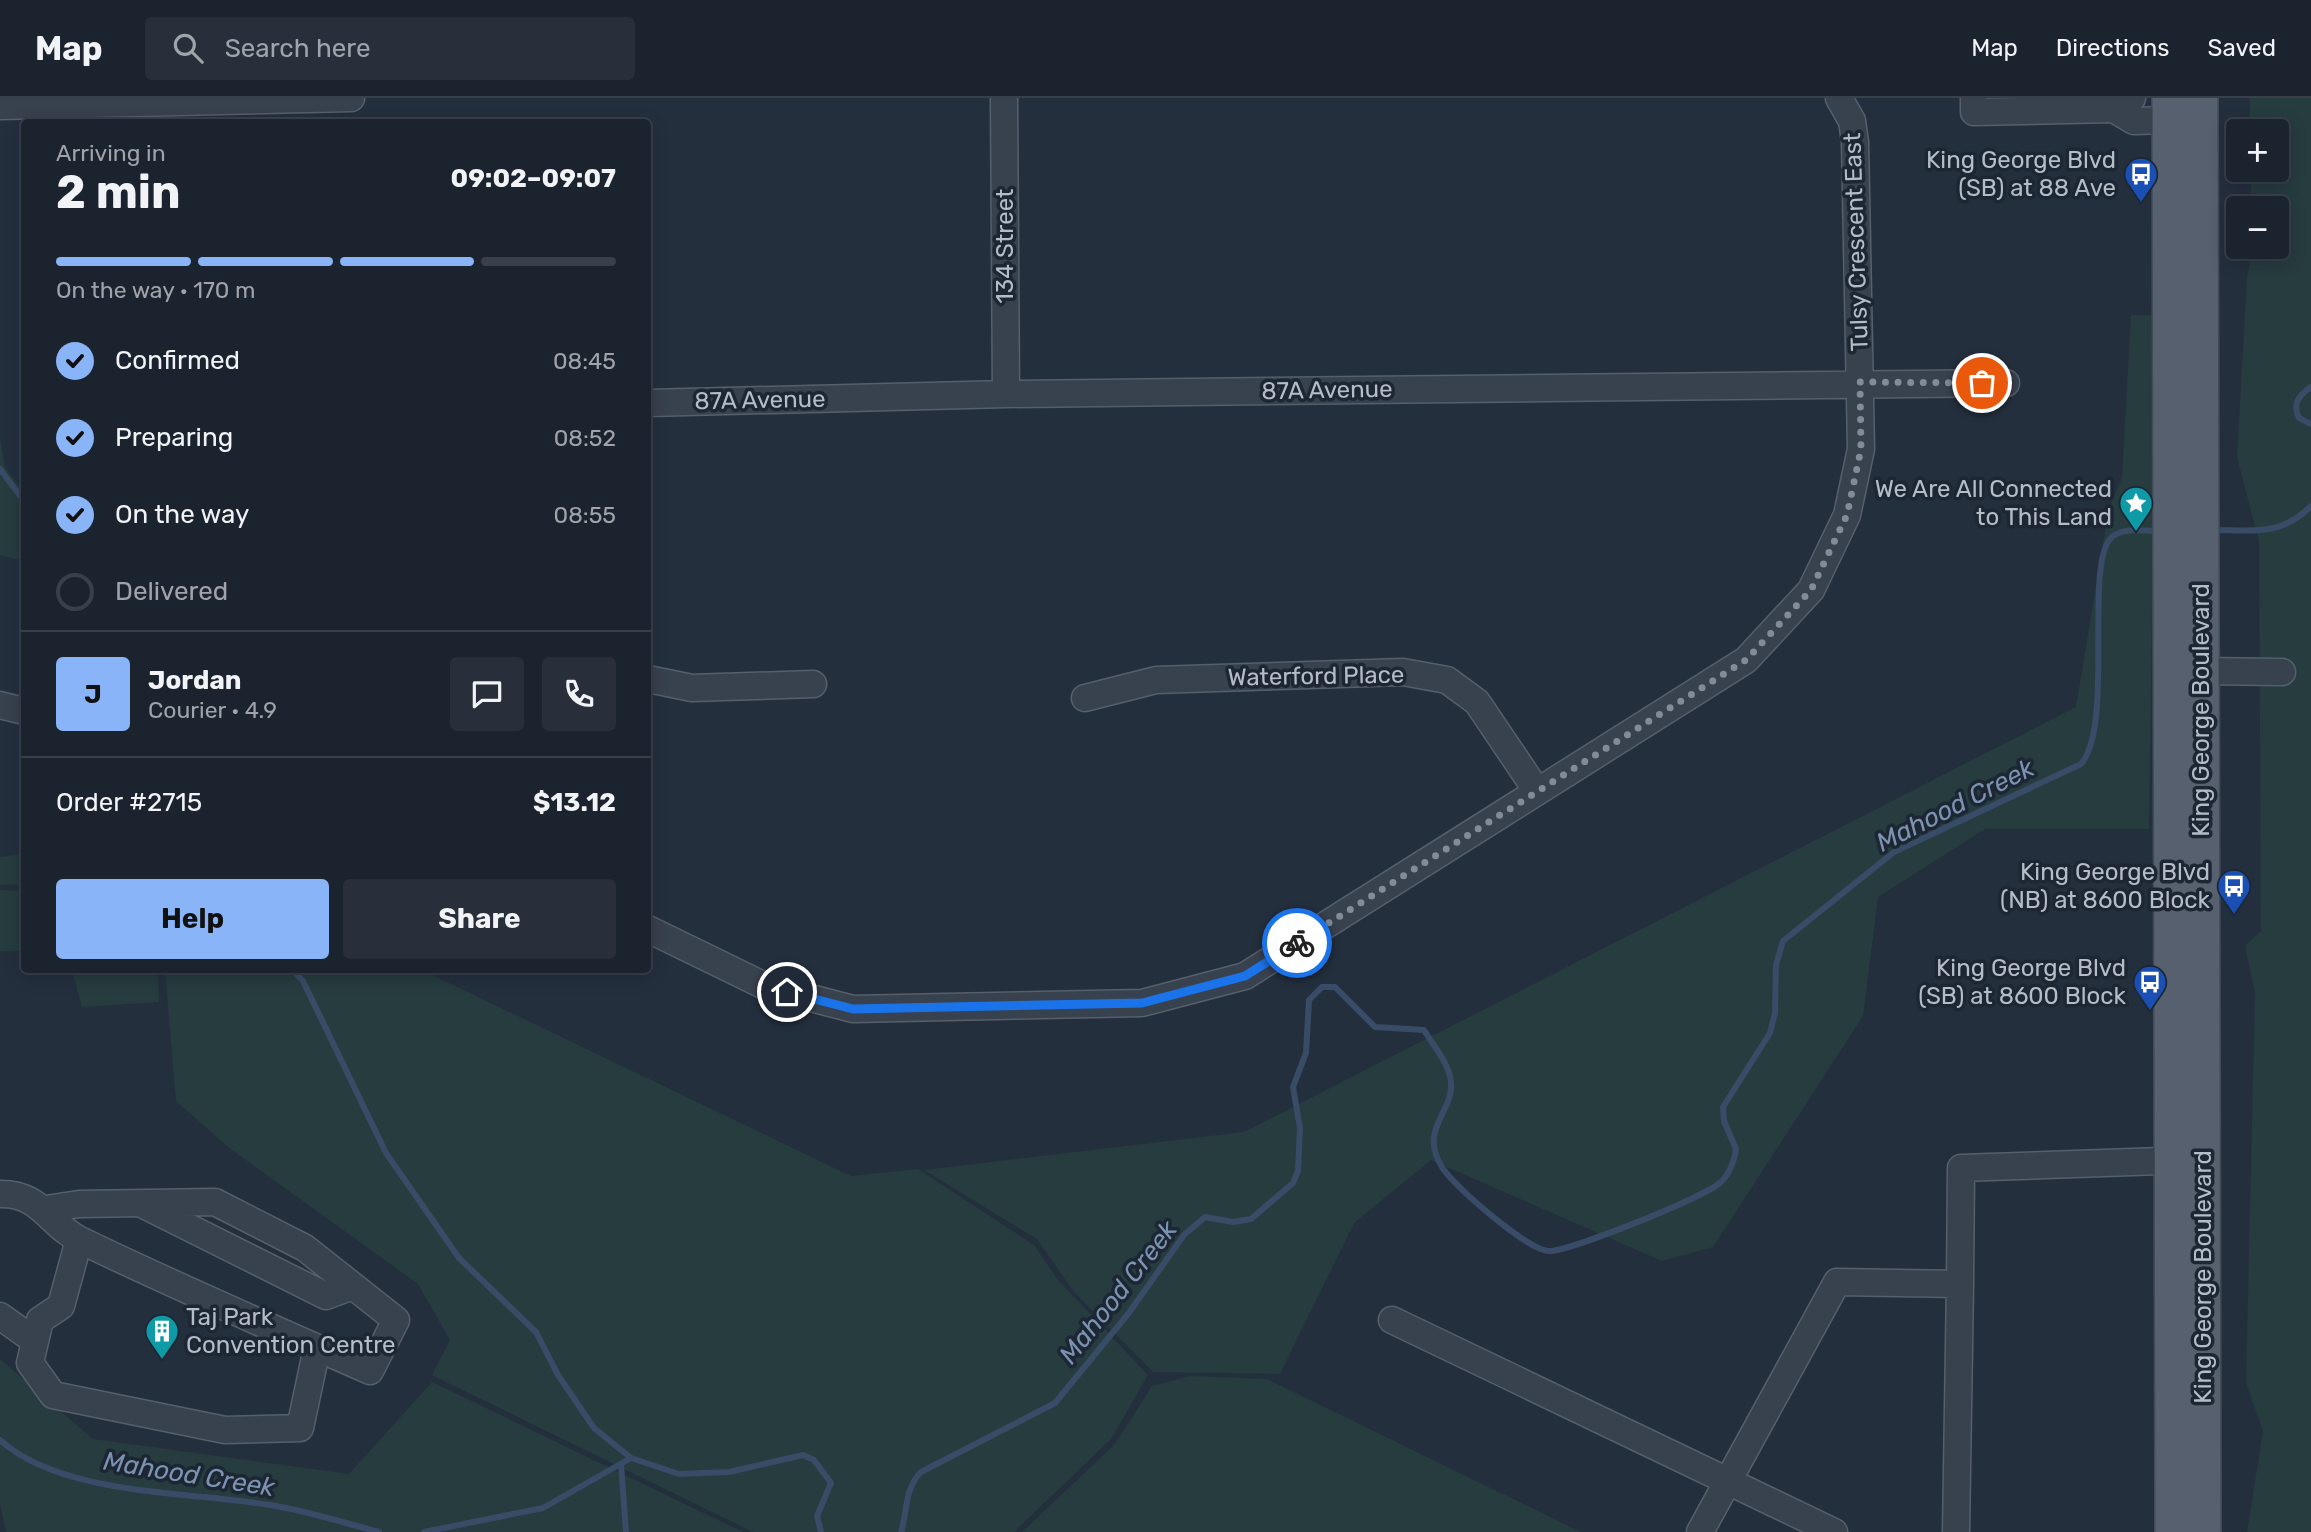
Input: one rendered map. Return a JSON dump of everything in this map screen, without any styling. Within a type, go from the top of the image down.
[{"type":"main road","name":"King George Boulevard","points":[[2201,98],[2186,478],[2186,904],[2187,1160],[2204,1532]]},
{"type":"main road","name":"King George Boulevard","points":[[2169,109],[2186,478]]},
{"type":"main road","name":"King George Boulevard","points":[[2186,589],[2200,671],[2186,904]]},
{"type":"main road","name":"King George Boulevard","points":[[2172,1532],[2187,1160]]},
{"type":"street","points":[[0,106],[303,111],[351,98]]},
{"type":"street","name":"134 Street","points":[[1004,98],[1006,394]]},
{"type":"street","points":[[1974,98],[1974,112],[2107,104],[2134,121],[2169,109]]},
{"type":"street","name":"Tulsy Crescent East","points":[[651,930],[765,986],[853,1009],[1142,1003],[1245,976],[1746,660],[1811,590],[1847,515],[1861,449],[1855,142],[1842,102]]},
{"type":"street","name":"87A Avenue","points":[[651,403],[1006,394],[1860,382],[2006,383]]},
{"type":"street","points":[[2200,671],[2282,672]]},
{"type":"street","name":"Waterford Place","points":[[1085,698],[1156,680],[1403,672],[1447,680],[1477,702],[1537,791]]},
{"type":"street","points":[[651,680],[692,688],[813,684]]},
{"type":"street","points":[[0,705],[21,709]]},
{"type":"street","points":[[1956,1532],[1961,1168],[2187,1160]]},
{"type":"street","points":[[0,1194],[16,1193],[46,1209],[62,1231],[79,1240],[195,1295],[370,1371],[396,1320],[305,1248],[215,1202],[79,1204],[46,1209]]},
{"type":"street","points":[[79,1240],[61,1306],[40,1320],[30,1363],[53,1395],[225,1430],[300,1428],[317,1348]]},
{"type":"street","points":[[1700,1532],[1837,1282],[1960,1284]]},
{"type":"street","points":[[0,1316],[35,1341]]},
{"type":"street","points":[[1392,1320],[1834,1532]]},
{"type":"green space","points":[[2250,98],[2311,98],[2311,1532],[2247,1532],[2263,1431],[2246,1383],[2255,994],[2245,946],[2261,931],[2259,542],[2237,457],[2247,278],[2251,259],[2289,259],[2289,196],[2251,196],[2251,182],[2289,182],[2289,119],[2250,119]]},
{"type":"green space","points":[[2131,315],[2156,315],[2149,829],[1985,829],[1878,897],[1863,1016],[1713,1247],[1662,1261],[1431,1160],[1354,1223],[1280,1374],[1153,1372],[1074,1292],[1037,1239],[924,1170],[1244,1132],[2076,707],[2109,508],[2122,478]]},
{"type":"green space","points":[[0,438],[5,467],[21,488],[21,560],[0,555]]},
{"type":"green space","points":[[21,854],[21,885],[0,885],[0,857]]},
{"type":"green space","points":[[0,890],[21,891],[21,951],[0,951]]},
{"type":"green space","points":[[73,973],[158,973],[159,1002],[82,1007]]},
{"type":"green space","points":[[165,973],[428,973],[851,1176],[918,1169],[1034,1245],[1058,1280],[1148,1375],[1111,1439],[1014,1532],[753,1532],[432,1375],[450,1340],[418,1284],[228,1147],[176,1101]]},
{"type":"green space","points":[[0,1359],[93,1439],[349,1474],[432,1382],[743,1532],[6,1532],[0,1504]]},
{"type":"green space","points":[[1190,1376],[1267,1379],[1581,1532],[1022,1532],[1115,1444],[1152,1386]]},
{"type":"waterway","name":"Mahood Creek","points":[[2311,387],[2300,397],[2296,408],[2299,418],[2311,424]]},
{"type":"waterway","points":[[0,469],[21,497]]},
{"type":"waterway","name":"Mahood Creek","points":[[2212,530],[2265,530],[2288,523],[2311,506]]},
{"type":"waterway","name":"Mahood Creek","points":[[901,1532],[909,1493],[921,1472],[1055,1403],[1128,1314],[1184,1235],[1205,1217],[1233,1222],[1251,1219],[1293,1183],[1298,1171],[1300,1128],[1293,1087],[1306,1053],[1309,1000],[1322,987],[1335,987],[1375,1027],[1424,1030],[1444,1062],[1451,1082],[1447,1103],[1435,1131],[1436,1154],[1442,1167],[1460,1188],[1492,1216],[1539,1248],[1549,1251],[1562,1249],[1609,1233],[1690,1199],[1721,1182],[1731,1167],[1736,1149],[1724,1121],[1723,1107],[1770,1033],[1775,1013],[1776,965],[1783,941],[1894,852],[2081,764],[2091,744],[2096,716],[2098,610],[2104,552],[2112,537],[2122,532],[2160,531]]},
{"type":"waterway","points":[[296,973],[303,981],[386,1153],[459,1258],[536,1332],[558,1375],[594,1428],[631,1458]]},
{"type":"waterway","name":"Mahood Creek","points":[[0,1440],[27,1459],[93,1482],[276,1506],[379,1532]]},
{"type":"waterway","name":"Mahood Creek","points":[[424,1532],[543,1508],[631,1458],[679,1474],[729,1472],[803,1455],[814,1460],[831,1483],[817,1516],[821,1532]]},
{"type":"waterway","points":[[621,1464],[626,1532]]},
{"type":"way so far","points":[[1297,943],[1746,660],[1811,590],[1847,515],[1861,449],[1860,382],[1982,383]]},
{"type":"place","name":"King George Blvd (SB) at 88 Ave","points":[[2141,204]]},
{"type":"place","name":"We Are All Connected to This Land","points":[[2136,533]]},
{"type":"place","name":"King George Blvd (NB) at 8600 Block","points":[[2234,916]]},
{"type":"place","name":"King George Blvd (SB) at 8600 Block","points":[[2150,1012]]},
{"type":"place","name":"Taj Park Convention Centre","points":[[162,1361]]},
{"type":"route","points":[[787,992],[853,1009],[1142,1003],[1245,976],[1297,943]]}]
